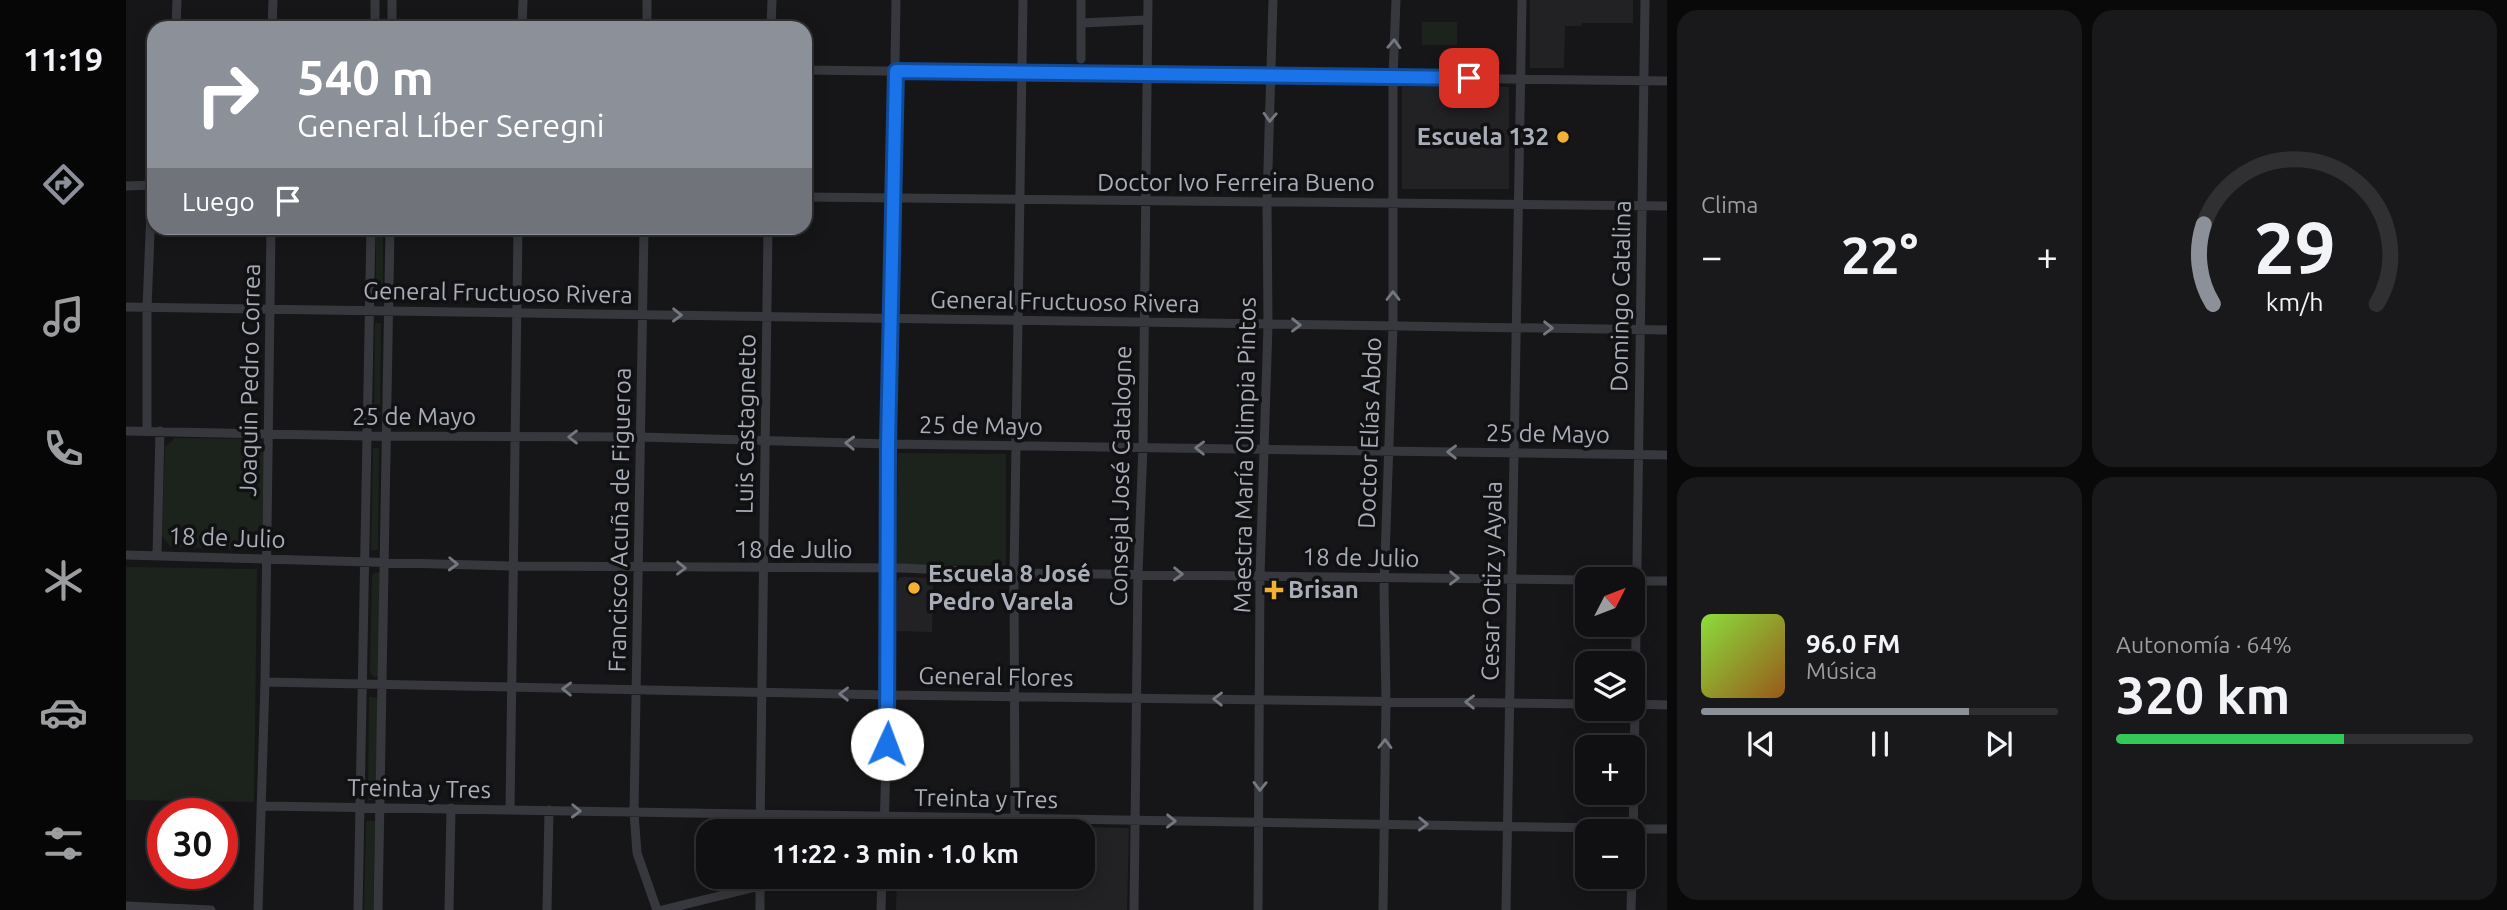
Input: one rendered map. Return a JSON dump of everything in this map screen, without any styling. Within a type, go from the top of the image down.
[{"type":"street","points":[[176,21],[177,0]]},
{"type":"street","points":[[272,21],[273,0]]},
{"type":"street","points":[[375,0],[375,21]]},
{"type":"street","points":[[392,0],[392,21]]},
{"type":"street","points":[[523,0],[523,21]]},
{"type":"street","points":[[647,0],[647,21]]},
{"type":"street","points":[[771,21],[772,0]]},
{"type":"street","points":[[884,817],[888,695],[888,444],[896,0]]},
{"type":"street","points":[[1015,819],[1014,573],[1023,0]]},
{"type":"street","points":[[1081,0],[1081,59]]},
{"type":"street","name":"Consejal José Catalogne","points":[[1133,910],[1138,574],[1143,446],[1147,0]]},
{"type":"street","name":"Maestra María Olimpia Pintos","points":[[1258,910],[1260,576],[1268,325],[1267,201],[1273,0]]},
{"type":"street","name":"Doctor Elías Abdo","points":[[1383,910],[1386,701],[1384,577],[1393,326],[1393,77],[1396,0]]},
{"type":"street","name":"Cesar Ortiz y Ayala","points":[[1506,910],[1522,0]]},
{"type":"street","name":"Domingo Catalina","points":[[1634,567],[1641,330],[1645,0]]},
{"type":"street","points":[[1081,23],[1147,20]]},
{"type":"street","points":[[812,69],[1667,81]]},
{"type":"street","points":[[126,186],[147,185]]},
{"type":"street","name":"Doctor Ivo Ferreira Bueno","points":[[812,197],[1667,206]]},
{"type":"street","points":[[147,431],[151,235]]},
{"type":"street","name":"Joaquin Pedro Correa","points":[[258,910],[265,682],[271,235]]},
{"type":"street","points":[[358,910],[371,235]]},
{"type":"street","points":[[378,910],[390,235]]},
{"type":"street","points":[[510,810],[518,235]]},
{"type":"street","name":"Francisco Acuña de Figueroa","points":[[644,235],[634,813],[637,853],[660,910]]},
{"type":"street","name":"Luis Castagnetto","points":[[760,819],[768,235]]},
{"type":"street","name":"General Fructuoso Rivera","points":[[126,307],[1667,330]]},
{"type":"street","name":"25 de Mayo","points":[[126,431],[1667,455]]},
{"type":"street","points":[[157,555],[160,431]]},
{"type":"street","name":"18 de Julio","points":[[126,555],[512,566],[1575,580]]},
{"type":"street","points":[[1645,581],[1667,581]]},
{"type":"street","name":"General Flores","points":[[265,682],[888,695],[1575,704]]},
{"type":"street","points":[[1645,704],[1667,705]]},
{"type":"street","name":"Domingo Catalina","points":[[1633,721],[1633,819]]},
{"type":"street","name":"Treinta y Tres","points":[[262,806],[1015,819]]},
{"type":"street","points":[[449,910],[452,808]]},
{"type":"street","points":[[548,910],[549,810]]},
{"type":"street","name":"Treinta y Tres","points":[[1095,820],[1575,827]]},
{"type":"street","name":"Treinta y Tres","points":[[1645,828],[1667,829]]},
{"type":"street","points":[[660,910],[732,889]]},
{"type":"street","points":[[760,889],[760,910]]},
{"type":"street","points":[[881,910],[882,889]]},
{"type":"street","points":[[1631,910],[1632,889]]},
{"type":"street","points":[[126,906],[211,910]]},
{"type":"shaded area","points":[[1530,0],[1633,0],[1633,23],[1582,23],[1581,26],[1565,26],[1564,68],[1530,68]]},
{"type":"shaded area","points":[[1422,22],[1457,22],[1457,45],[1422,45]]},
{"type":"shaded area","points":[[1402,87],[1509,87],[1509,189],[1402,189]]},
{"type":"shaded area","points":[[376,235],[383,235],[383,298],[376,298]]},
{"type":"shaded area","points":[[375,323],[381,323],[380,422],[374,422]]},
{"type":"shaded area","points":[[175,438],[259,439],[264,447],[262,540],[256,549],[171,547],[162,536],[165,447]]},
{"type":"shaded area","points":[[373,448],[379,448],[378,550],[371,550]]},
{"type":"shaded area","points":[[898,453],[1006,454],[1006,566],[896,564]]},
{"type":"shaded area","points":[[126,567],[257,569],[254,802],[238,802],[238,798],[126,800]]},
{"type":"shaded area","points":[[375,572],[380,573],[379,674],[375,678],[370,673],[372,576]]},
{"type":"shaded area","points":[[900,577],[933,578],[932,632],[896,631],[897,581]]},
{"type":"shaded area","points":[[369,697],[378,698],[376,800],[368,800]]},
{"type":"shaded area","points":[[366,821],[375,821],[373,910],[364,910]]},
{"type":"shaded area","points":[[1095,827],[1129,828],[1127,910],[896,910],[897,889],[1095,889]]},
{"type":"place","name":"Escuela 132","points":[[1563,137]]},
{"type":"place","name":"Escuela 8 José Pedro Varela","points":[[914,588]]},
{"type":"place","name":"Brisan","points":[[1274,590]]},
{"type":"route","points":[[887,744],[888,444],[896,71],[1469,78]]}]
